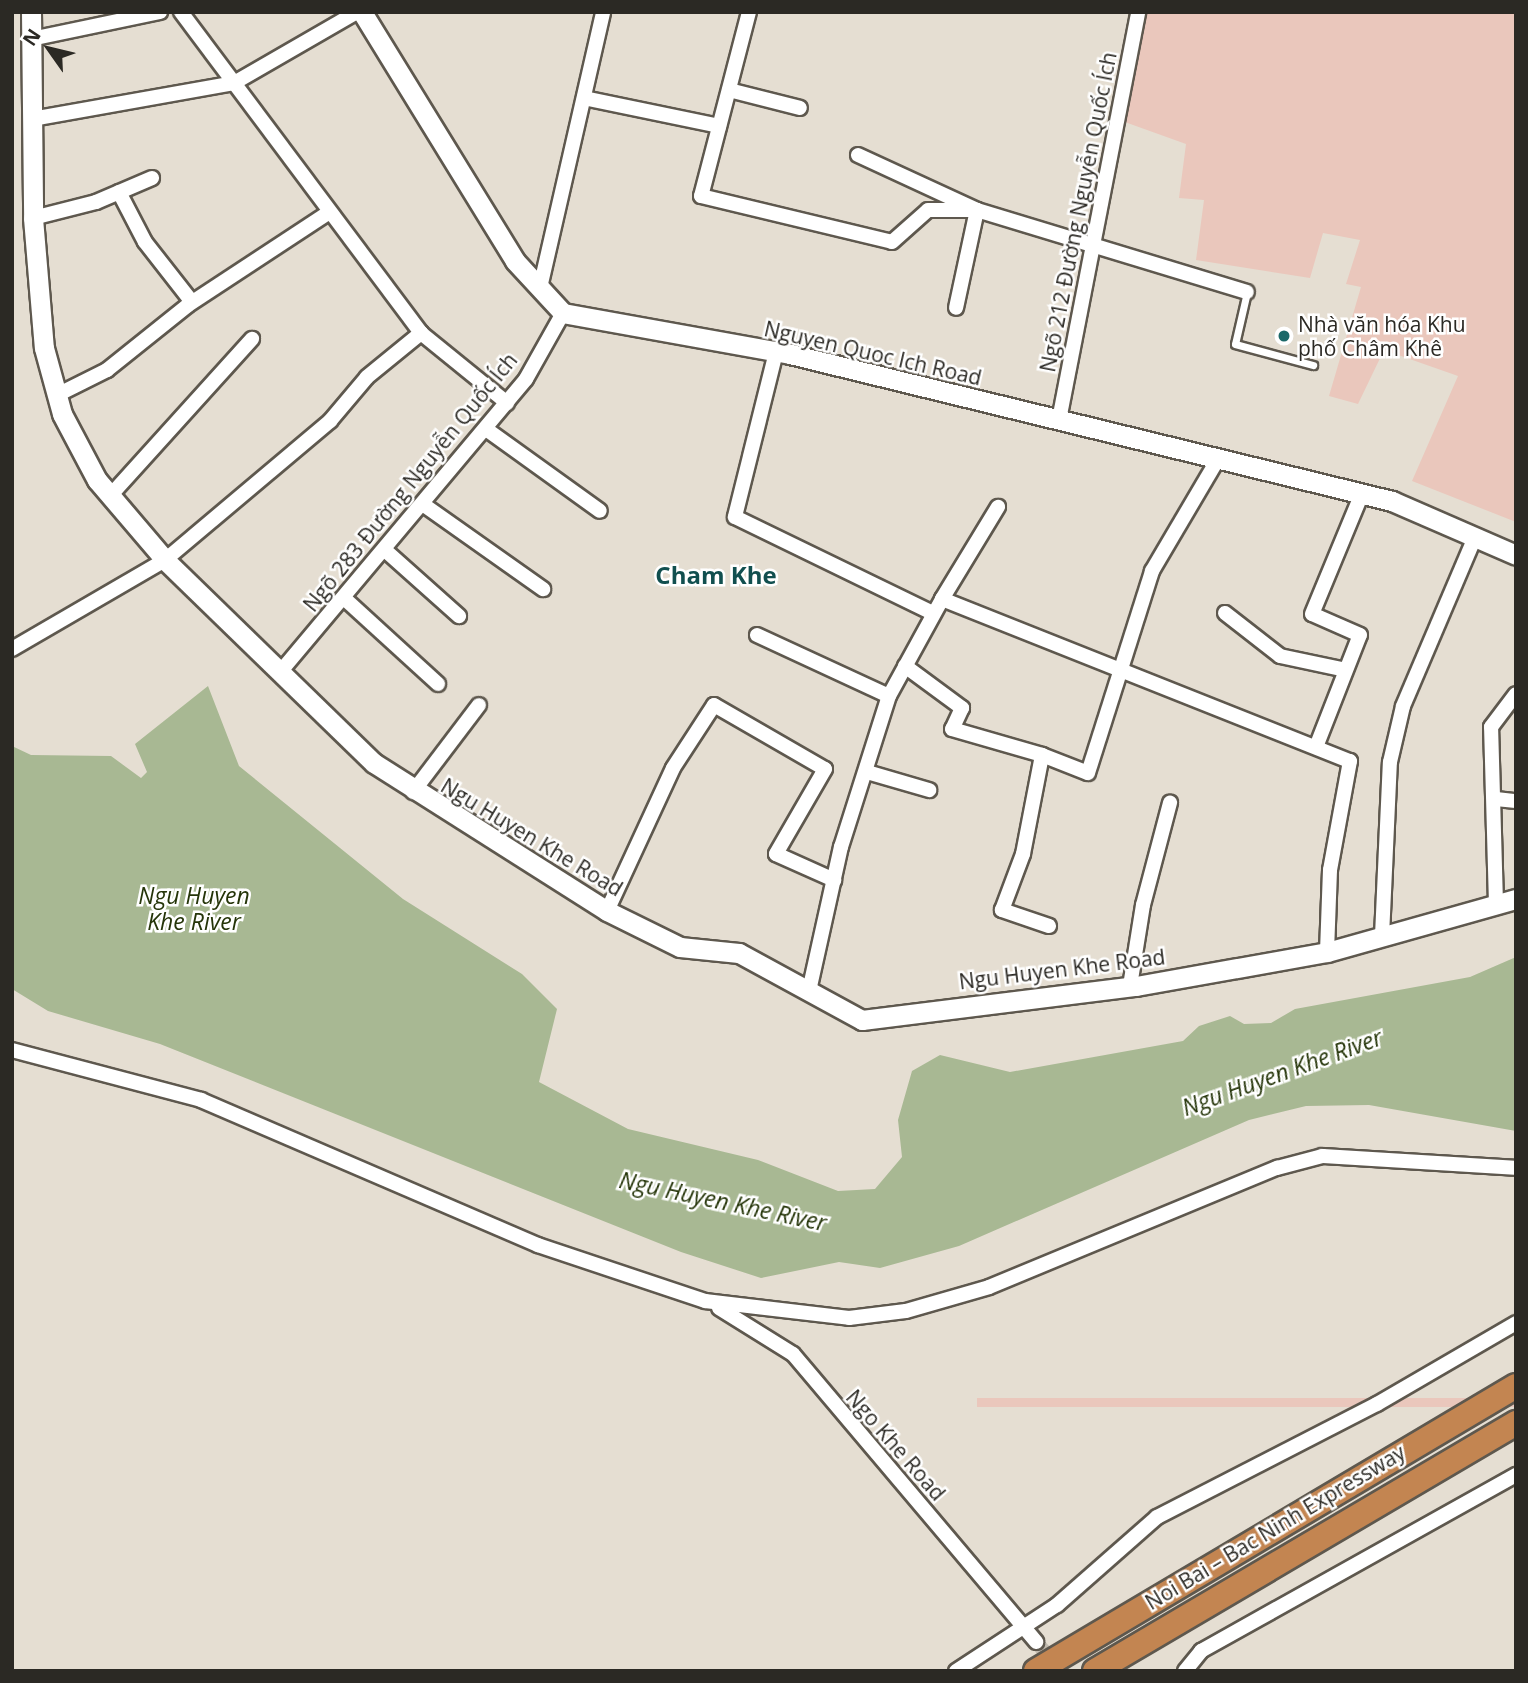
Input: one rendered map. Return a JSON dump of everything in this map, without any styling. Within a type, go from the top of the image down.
[{"type":"highway","name":"Noi Bai – Bac Ninh Expressway","points":[[1036,1671],[1516,1386]]},
{"type":"highway","name":"Noi Bai – Bac Ninh Expressway","points":[[1095,1671],[1516,1423]]},
{"type":"street","name":"Ngu Huyen Khe Road","points":[[31,12],[33,218],[44,348],[57,395],[110,496],[165,560],[374,763],[413,792],[607,911],[680,947],[739,953],[862,1020],[1130,986],[1327,952],[1516,899]]},
{"type":"street","points":[[31,39],[160,12]]},
{"type":"street","points":[[181,12],[327,213],[421,333],[507,403]]},
{"type":"street","points":[[32,119],[234,83],[359,12],[515,261],[563,313]]},
{"type":"street","points":[[540,288],[603,12]]},
{"type":"street","points":[[749,12],[701,196],[892,242],[928,211],[977,210]]},
{"type":"street","name":"Ngõ 212 Đường Nguyễn Quốc Ích","points":[[1059,420],[1138,12]]},
{"type":"street","points":[[729,90],[800,108]]},
{"type":"street","points":[[584,98],[719,126]]},
{"type":"street","points":[[858,155],[977,210],[1247,292]]},
{"type":"street","points":[[33,218],[119,192],[152,178]]},
{"type":"street","points":[[119,192],[145,242],[192,302]]},
{"type":"street","points":[[956,308],[977,210]]},
{"type":"street","points":[[57,395],[107,370],[192,302],[327,213]]},
{"type":"street","name":"Nguyen Quoc Ich Road","points":[[563,313],[776,352],[1362,493],[1516,555]]},
{"type":"street","name":"Ngõ 283 Đường Nguyễn Quốc Ích","points":[[281,671],[386,551],[507,403],[563,313]]},
{"type":"street","points":[[12,649],[165,560],[330,421],[368,377],[421,333]]},
{"type":"street","points":[[110,496],[252,339]]},
{"type":"street","points":[[776,352],[736,517],[933,613]]},
{"type":"street","points":[[486,429],[600,511]]},
{"type":"street","points":[[905,666],[962,708],[952,729],[1042,755],[1088,772],[1152,571],[1218,459]]},
{"type":"street","points":[[1315,747],[1360,635],[1312,614],[1362,493]]},
{"type":"street","points":[[424,505],[543,589]]},
{"type":"street","points":[[809,991],[834,880],[889,696],[933,613],[998,507]]},
{"type":"street","points":[[1382,936],[1390,762],[1403,706],[1475,537]]},
{"type":"street","points":[[386,551],[459,616]]},
{"type":"street","points":[[345,598],[438,684]]},
{"type":"street","points":[[942,599],[1121,667],[1350,761],[1330,870],[1327,952]]},
{"type":"street","points":[[1225,613],[1280,656],[1346,670]]},
{"type":"street","points":[[757,635],[889,696]]},
{"type":"street","points":[[1496,904],[1490,852],[1496,799],[1491,727],[1516,694]]},
{"type":"street","points":[[413,792],[479,705]]},
{"type":"street","points":[[607,911],[673,768],[714,705],[825,769],[776,854],[834,880]]},
{"type":"street","points":[[1042,755],[1023,854],[1002,910],[1049,926]]},
{"type":"street","points":[[867,772],[929,790]]},
{"type":"street","points":[[1496,799],[1516,801]]},
{"type":"street","points":[[1130,986],[1143,905],[1170,803]]},
{"type":"street","points":[[12,1050],[201,1100],[538,1245],[705,1301],[849,1318],[906,1311],[989,1287],[1277,1168],[1322,1156],[1516,1168]]},
{"type":"street","name":"Ngo Khe Road","points":[[705,1301],[793,1353],[1036,1642]]},
{"type":"street","points":[[956,1671],[1024,1627],[1157,1517],[1377,1404],[1516,1323]]},
{"type":"street","points":[[1185,1671],[1201,1651],[1516,1475]]},
{"type":"lane","points":[[1247,292],[1235,344],[1313,365]]},
{"type":"shaded area","points":[[1142,12],[1516,12],[1516,522],[1412,481],[1458,376],[1384,350],[1358,404],[1329,396],[1361,287],[1346,284],[1360,240],[1323,233],[1310,278],[1196,260],[1204,200],[1179,198],[1186,144],[1122,121]]},
{"type":"shaded area","points":[[977,1398],[1516,1398],[1516,1407],[977,1407]]},
{"type":"water","name":"Ngu Huyen Khe River","points":[[208,686],[239,766],[403,899],[522,974],[557,1009],[539,1082],[628,1129],[758,1160],[838,1191],[875,1189],[902,1157],[898,1120],[912,1071],[940,1055],[1010,1072],[1183,1041],[1199,1026],[1230,1016],[1244,1024],[1271,1023],[1295,1009],[1470,977],[1516,957],[1516,1131],[1369,1105],[1306,1106],[1249,1120],[959,1246],[880,1268],[839,1262],[761,1278],[681,1252],[160,1044],[48,1011],[12,989],[12,746],[31,755],[111,756],[141,778],[147,772],[135,744]]},
{"type":"tunnel","points":[[1036,1642],[1062,1671]]},
{"type":"place","name":"Nhà văn hóa Khu phố Châm Khê","points":[[1284,336]]},
{"type":"district","name":"Cham Khe","points":[[716,575]]}]
